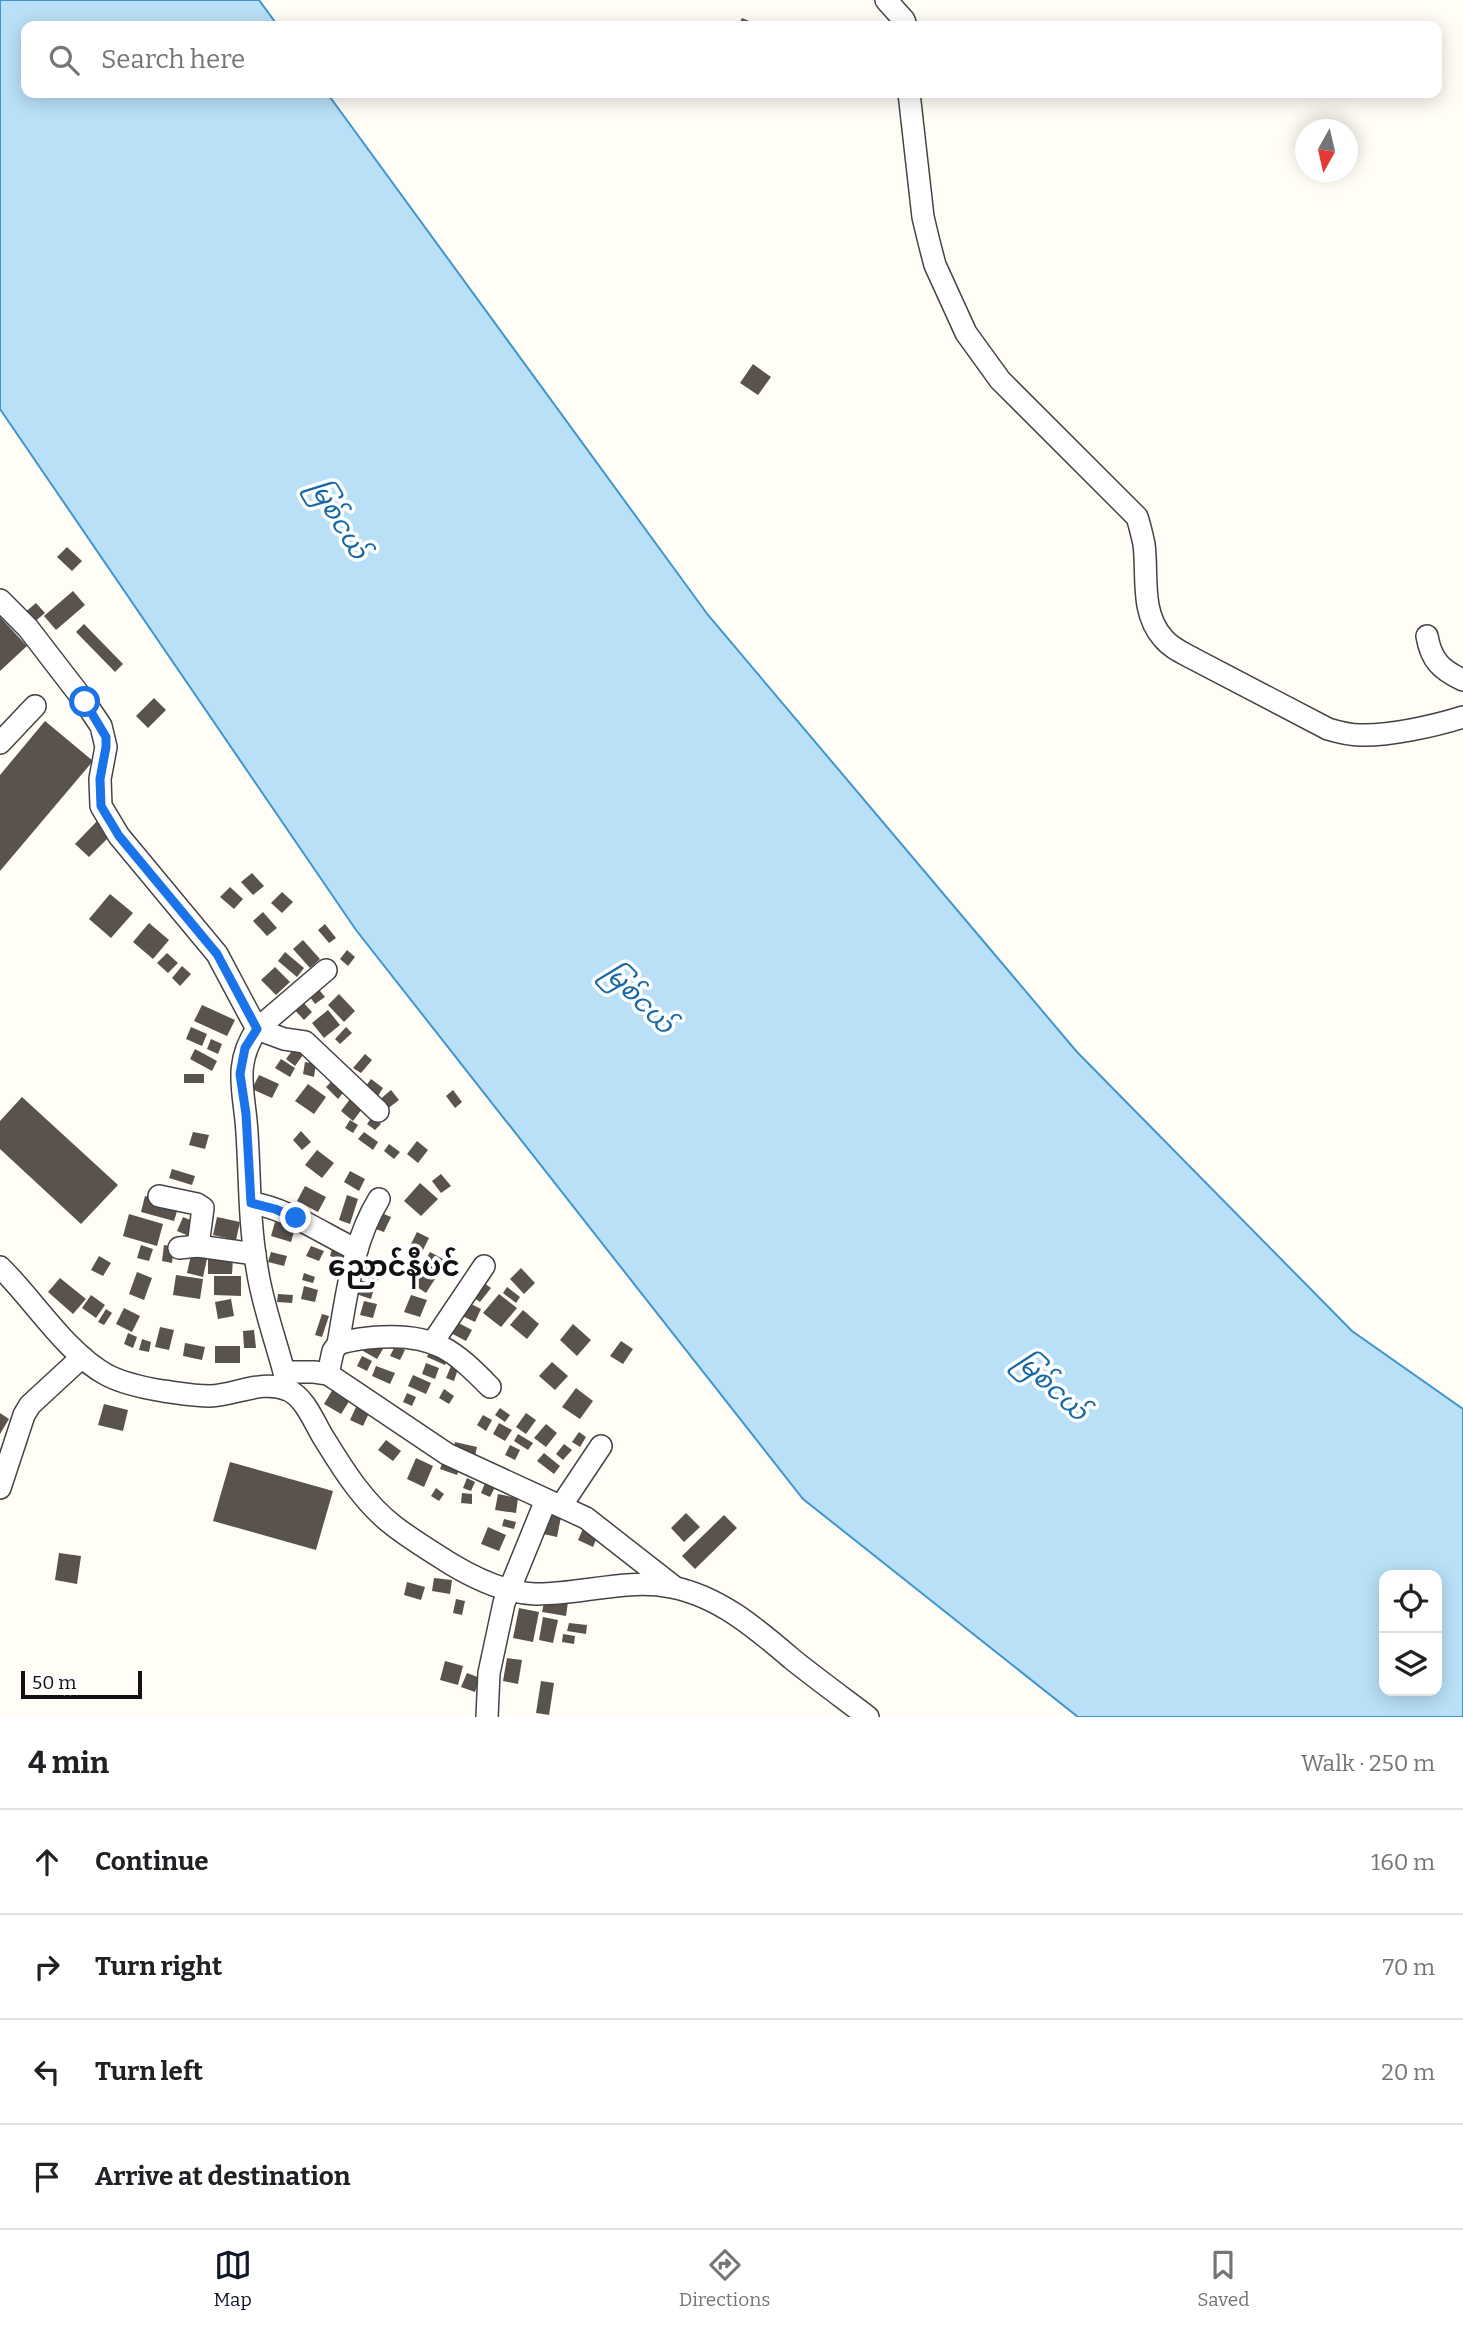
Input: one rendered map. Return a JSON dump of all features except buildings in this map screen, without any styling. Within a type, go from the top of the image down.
[{"type":"street","points":[[886,0],[903,21]]},
{"type":"street","points":[[910,98],[923,218],[935,265],[948,297],[967,333],[1000,380],[1137,517],[1144,542],[1144,586],[1157,630],[1164,639],[1174,649],[1328,729],[1359,735],[1433,725],[1463,717]]},
{"type":"street","points":[[0,600],[27,628],[101,726],[106,747],[100,779],[101,806],[119,836],[217,954],[257,1029],[284,1039],[305,1042],[378,1111]]},
{"type":"street","points":[[1427,636],[1430,652],[1442,669],[1463,680]]},
{"type":"street","points":[[0,743],[35,706]]},
{"type":"street","points":[[326,970],[257,1029],[245,1048],[240,1074],[246,1114],[257,1270],[285,1381],[303,1404],[342,1467],[372,1507],[394,1526],[479,1580],[533,1594],[651,1584],[674,1587],[708,1599],[765,1634],[868,1717]]},
{"type":"street","points":[[159,1196],[204,1208],[188,1247],[255,1254]]},
{"type":"street","points":[[328,1374],[333,1351],[338,1344],[356,1250],[365,1224],[379,1199]]},
{"type":"street","points":[[251,1203],[288,1213],[356,1250]]},
{"type":"street","points":[[433,1342],[484,1266]]},
{"type":"street","points":[[0,1267],[82,1357],[106,1375],[153,1389],[212,1396],[257,1386],[277,1386],[314,1372],[328,1374],[447,1454],[572,1510],[602,1529],[674,1587]]},
{"type":"street","points":[[338,1344],[390,1337],[417,1338],[433,1342],[458,1356],[490,1387]]},
{"type":"street","points":[[0,1488],[24,1415],[30,1405],[82,1357]]},
{"type":"street","points":[[487,1717],[489,1673],[500,1615],[510,1590],[554,1503],[601,1446]]},
{"type":"water","name":"မြစ်ငယ်","points":[[0,0],[259,0],[274,21],[21,21],[21,98],[331,98],[708,615],[1077,1052],[1352,1331],[1463,1409],[1463,1717],[1078,1717],[803,1499],[356,930],[0,409]]},
{"type":"district","name":"ညောင်နီပင်","points":[[394,1266]]},
{"type":"route","points":[[85,702],[106,737],[100,779],[101,806],[119,836],[217,954],[257,1029],[245,1048],[240,1074],[246,1114],[251,1203],[264,1205],[296,1218]]}]
